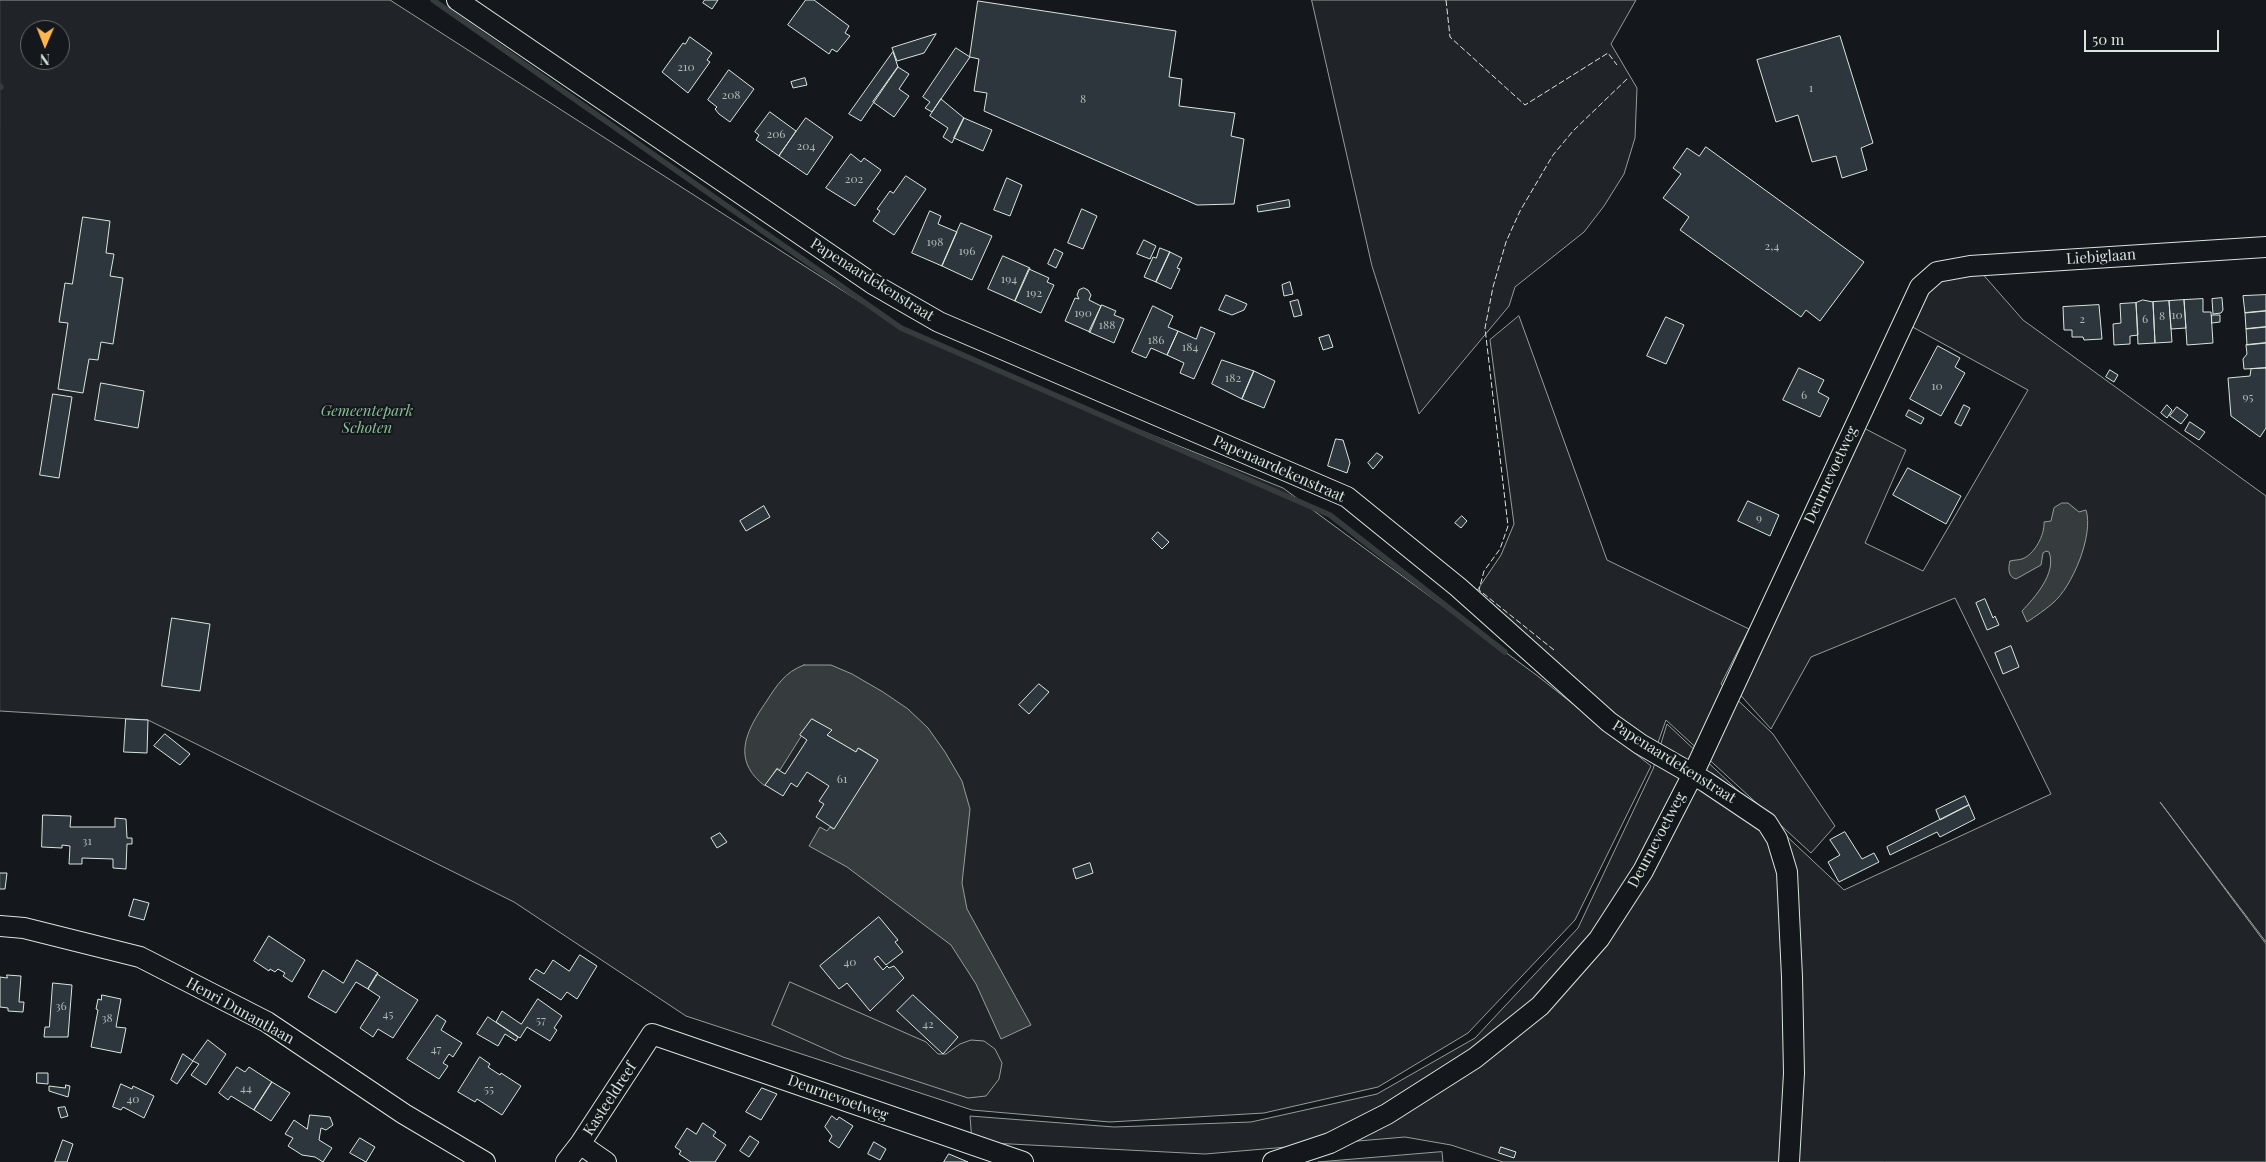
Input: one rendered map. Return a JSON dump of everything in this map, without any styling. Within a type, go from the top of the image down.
[{"type":"street","name":"Papenaardekenstraat","points":[[457,0],[865,279],[939,322],[1347,497],[1458,587],[1609,722],[1640,744],[1693,774],[1767,823],[1777,839],[1787,872],[1794,1073],[1789,1162]]},
{"type":"street","name":"Liebiglaan","points":[[1937,272],[1970,266],[2266,247]]},
{"type":"street","name":"Deurnevoetweg","points":[[1273,1162],[1330,1143],[1388,1114],[1475,1058],[1540,1006],[1599,939],[1643,871],[1693,774],[1920,287],[1937,272]]},
{"type":"street","name":"Henri Dunantlaan","points":[[0,926],[24,928],[140,957],[267,1022],[404,1114],[485,1162]]},
{"type":"street","name":"Deurnevoetweg","points":[[652,1034],[1024,1162]]},
{"type":"street","name":"Kasteeldreef","points":[[566,1162],[580,1144],[652,1034]]},
{"type":"street","points":[[580,1144],[606,1162]]},
{"type":"green space","name":"Gemeentepark Schoten","points":[[0,0],[390,0],[901,328],[1053,395],[1283,488],[1539,677],[1651,766],[1575,920],[1468,1033],[1378,1087],[1264,1113],[1110,1122],[972,1110],[686,1016],[514,902],[148,720],[0,711]]},
{"type":"green space","points":[[1312,0],[1636,0],[1611,44],[1637,88],[1635,138],[1624,174],[1604,206],[1584,232],[1515,287],[1509,306],[1419,414],[1372,266]]},
{"type":"green space","points":[[1980,271],[2023,320],[2266,496],[2266,942],[2160,802],[2266,944],[2266,1162],[1503,1162],[1451,1145],[1405,1137],[1205,1154],[972,1142],[970,1116],[1114,1127],[1251,1122],[1377,1094],[1475,1038],[1578,928],[1653,769],[1667,724],[1844,890],[2051,794],[1955,598],[1811,657],[1771,729],[1726,679],[1860,426],[1906,450],[1865,543],[1923,571],[2028,390],[1907,324],[1938,275]]},
{"type":"green space","points":[[1519,316],[1607,560],[1749,629],[1721,684],[1773,734],[1835,826],[1811,853],[1666,720],[1656,748],[1614,718],[1476,592],[1501,555],[1514,524],[1490,340]]},
{"type":"green space","points":[[1442,1152],[1443,1162],[1318,1162]]},
{"type":"shaded area","points":[[2062,503],[2068,503],[2079,512],[2086,510],[2088,521],[2087,533],[2080,560],[2060,595],[2050,606],[2027,622],[2022,611],[2038,592],[2047,576],[2051,560],[2049,552],[2043,553],[2041,565],[2016,579],[2009,572],[2010,561],[2022,559],[2031,553],[2041,538],[2044,522],[2051,521],[2054,508]]},
{"type":"shaded area","points":[[804,665],[831,665],[852,674],[883,692],[908,709],[928,728],[945,752],[962,781],[970,809],[962,883],[967,909],[1031,1025],[1001,1039],[976,984],[951,945],[847,867],[809,846],[820,827],[827,831],[830,827],[833,829],[878,760],[859,748],[856,752],[827,735],[831,730],[812,719],[780,770],[777,768],[765,786],[754,776],[745,756],[748,734],[759,713],[782,680],[792,671]]},
{"type":"shaded area","points":[[790,982],[926,1042],[938,1054],[946,1054],[960,1044],[971,1040],[984,1041],[995,1049],[1002,1063],[999,1079],[986,1096],[968,1098],[843,1057],[772,1025]]},
{"type":"building","points":[[705,0],[718,0],[712,9],[703,3]]},
{"type":"building","points":[[806,0],[814,0],[849,26],[845,33],[850,36],[837,52],[832,49],[829,54],[788,25]]},
{"type":"building","points":[[978,1],[1176,31],[1169,77],[1182,79],[1179,106],[1235,113],[1231,136],[1244,139],[1234,204],[1197,205],[984,111],[987,93],[974,91],[979,59],[970,57]]},
{"type":"building","points":[[936,34],[924,53],[897,61],[892,48]]},
{"type":"building","points":[[1840,36],[1873,143],[1861,148],[1867,170],[1842,178],[1836,156],[1812,162],[1798,115],[1776,122],[1757,60]]},
{"type":"building","points":[[690,37],[712,53],[707,60],[710,62],[688,93],[662,72],[683,43],[685,44]]},
{"type":"building","points":[[956,48],[970,57],[932,112],[925,108],[930,102],[923,97]]},
{"type":"building","points":[[893,52],[898,67],[861,121],[849,114]]},
{"type":"building","points":[[898,67],[909,74],[899,89],[909,96],[894,117],[873,102]]},
{"type":"building","points":[[729,70],[754,89],[730,122],[719,114],[715,109],[717,107],[708,100]]},
{"type":"building","points":[[805,78],[807,85],[793,88],[791,82]]},
{"type":"building","points":[[941,99],[964,118],[952,143],[943,137],[948,128],[930,116]]},
{"type":"building","points":[[770,112],[796,131],[779,156],[756,140],[759,135],[755,132]]},
{"type":"building","points":[[806,118],[833,137],[807,175],[779,156]]},
{"type":"building","points":[[964,118],[992,130],[983,151],[954,138]]},
{"type":"building","points":[[1706,147],[1864,262],[1820,321],[1806,310],[1801,317],[1680,230],[1689,217],[1663,198],[1681,174],[1673,168],[1687,148],[1699,156]]},
{"type":"building","points":[[851,154],[861,162],[864,158],[881,170],[855,206],[826,188]]},
{"type":"building","points":[[906,176],[926,189],[894,235],[873,221],[880,211],[877,209],[890,191],[893,193]]},
{"type":"building","points":[[1007,178],[1022,185],[1010,216],[994,210]]},
{"type":"building","points":[[1289,200],[1290,207],[1258,212],[1257,206]]},
{"type":"building","points":[[1082,209],[1097,216],[1083,249],[1068,243]]},
{"type":"building","points":[[930,211],[941,216],[938,224],[957,232],[942,266],[912,253]]},
{"type":"building","points":[[83,217],[110,221],[106,253],[114,254],[110,276],[123,278],[113,344],[101,342],[98,360],[89,359],[83,393],[58,389],[68,323],[59,322],[65,283],[72,284]]},
{"type":"building","points":[[961,223],[992,236],[972,280],[942,266]]},
{"type":"building","points":[[1144,240],[1156,246],[1150,259],[1137,254]]},
{"type":"building","points":[[1160,248],[1170,252],[1156,282],[1144,277],[1153,257],[1156,258]]},
{"type":"building","points":[[1055,249],[1063,253],[1056,268],[1048,264]]},
{"type":"building","points":[[1170,252],[1182,258],[1177,268],[1180,269],[1171,289],[1156,282]]},
{"type":"building","points":[[1003,256],[1030,268],[1015,301],[988,289]]},
{"type":"building","points":[[1029,269],[1049,278],[1047,282],[1054,285],[1041,313],[1015,301]]},
{"type":"building","points":[[1290,282],[1293,294],[1284,296],[1282,285]]},
{"type":"building","points":[[1084,288],[1091,295],[1089,300],[1101,306],[1090,332],[1065,321],[1075,298],[1079,299],[1077,295],[1079,290]]},
{"type":"building","points":[[1226,295],[1247,304],[1244,310],[1232,315],[1219,310]]},
{"type":"building","points":[[2266,295],[2266,311],[2245,313],[2243,296]]},
{"type":"building","points":[[2222,298],[2223,310],[2221,313],[2213,314],[2212,299]]},
{"type":"building","points":[[2203,299],[2203,312],[2211,312],[2213,343],[2187,345],[2184,300]]},
{"type":"building","points":[[1298,300],[1302,315],[1294,317],[1290,302]]},
{"type":"building","points":[[2143,300],[2153,302],[2155,343],[2138,344],[2136,303]]},
{"type":"building","points":[[2184,300],[2186,328],[2171,329],[2169,301]]},
{"type":"building","points":[[2169,301],[2172,342],[2155,343],[2153,302]]},
{"type":"building","points":[[2136,303],[2138,335],[2130,336],[2130,344],[2114,345],[2113,324],[2121,323],[2120,304]]},
{"type":"building","points":[[1102,305],[1116,311],[1114,315],[1124,319],[1114,343],[1089,332]]},
{"type":"building","points":[[2099,305],[2102,339],[2084,340],[2083,337],[2072,337],[2072,330],[2064,330],[2063,307]]},
{"type":"building","points":[[1153,306],[1173,316],[1168,327],[1178,331],[1167,355],[1151,348],[1146,358],[1132,352]]},
{"type":"building","points":[[2266,311],[2266,327],[2246,329],[2245,313]]},
{"type":"building","points":[[2212,315],[2220,315],[2220,322],[2212,323]]},
{"type":"building","points":[[1666,317],[1684,325],[1666,364],[1647,356]]},
{"type":"building","points":[[1201,327],[1215,333],[1194,379],[1180,373],[1184,363],[1167,355],[1178,331],[1196,339]]},
{"type":"building","points":[[2266,327],[2266,343],[2247,345],[2246,329]]},
{"type":"building","points":[[1329,335],[1333,347],[1323,350],[1319,338]]},
{"type":"building","points":[[2266,343],[2266,368],[2244,369],[2243,359],[2247,354],[2246,345]]},
{"type":"building","points":[[1938,346],[1960,358],[1955,367],[1965,373],[1941,416],[1910,399]]},
{"type":"building","points":[[1222,360],[1254,371],[1242,399],[1212,384]]},
{"type":"building","points":[[1799,368],[1824,380],[1818,392],[1829,398],[1820,417],[1783,400]]},
{"type":"building","points":[[2266,368],[2266,428],[2260,437],[2231,416],[2228,378],[2250,376],[2251,369]]},
{"type":"building","points":[[2110,370],[2118,375],[2114,382],[2106,377]]},
{"type":"building","points":[[1254,371],[1275,381],[1264,408],[1242,399]]},
{"type":"building","points":[[101,383],[144,391],[138,428],[95,420]]},
{"type":"building","points":[[53,394],[72,397],[59,478],[40,475]]},
{"type":"building","points":[[1964,405],[1970,408],[1961,426],[1955,423]]},
{"type":"building","points":[[2167,405],[2172,410],[2167,418],[2161,413]]},
{"type":"building","points":[[2177,407],[2188,415],[2181,424],[2170,416]]},
{"type":"building","points":[[1909,410],[1924,418],[1921,424],[1906,416]]},
{"type":"building","points":[[2190,422],[2205,432],[2199,440],[2185,431]]},
{"type":"building","points":[[1336,439],[1343,440],[1350,463],[1347,473],[1328,466]]},
{"type":"building","points":[[1377,453],[1383,457],[1373,469],[1368,463]]},
{"type":"building","points":[[1908,468],[1961,496],[1946,524],[1893,495]]},
{"type":"building","points":[[1748,501],[1779,515],[1770,536],[1738,521]]},
{"type":"building","points":[[764,506],[770,517],[746,531],[740,521]]},
{"type":"building","points":[[1462,516],[1467,521],[1461,528],[1455,523]]},
{"type":"building","points":[[1158,532],[1169,542],[1162,549],[1152,539]]},
{"type":"building","points":[[1985,599],[1993,618],[1995,616],[1999,625],[1987,630],[1976,603]]},
{"type":"building","points":[[172,618],[210,624],[200,691],[162,686]]},
{"type":"building","points":[[2011,646],[2019,667],[2003,674],[1995,653]]},
{"type":"building","points":[[1039,684],[1049,692],[1029,714],[1019,705]]},
{"type":"building","points":[[126,719],[148,720],[147,753],[124,752]]},
{"type":"building","points":[[812,719],[832,730],[827,735],[856,752],[858,748],[878,760],[834,829],[816,817],[824,804],[819,801],[829,786],[807,772],[797,787],[791,783],[783,796],[765,785],[777,769],[785,774],[807,740],[800,735]]},
{"type":"building","points":[[165,734],[190,754],[180,765],[154,746]]},
{"type":"building","points":[[1965,796],[1969,805],[1940,820],[1936,810]]},
{"type":"building","points":[[1969,805],[1975,819],[1940,837],[1937,832],[1890,855],[1887,847]]},
{"type":"building","points":[[43,815],[71,816],[70,827],[115,827],[115,818],[126,819],[127,838],[132,838],[132,844],[127,844],[126,869],[113,868],[113,859],[82,858],[82,864],[69,864],[70,846],[62,845],[62,848],[42,847]]},
{"type":"building","points":[[1845,832],[1862,859],[1874,853],[1879,862],[1839,882],[1828,862],[1840,855],[1830,840]]},
{"type":"building","points":[[720,833],[727,842],[717,848],[711,838]]},
{"type":"building","points":[[1090,863],[1093,873],[1076,879],[1073,869]]},
{"type":"building","points":[[0,873],[7,873],[5,889],[0,889]]},
{"type":"building","points":[[134,899],[149,903],[144,920],[129,916]]},
{"type":"building","points":[[879,917],[898,940],[895,942],[903,952],[886,965],[878,956],[874,959],[883,970],[887,966],[889,968],[894,966],[904,978],[870,1011],[847,983],[839,989],[820,966]]},
{"type":"building","points":[[269,936],[305,960],[292,982],[283,976],[285,973],[278,969],[275,972],[270,969],[269,971],[254,961]]},
{"type":"building","points":[[580,955],[597,966],[577,999],[567,992],[561,1000],[529,979],[536,969],[544,974],[553,960],[569,971]]},
{"type":"building","points":[[357,960],[378,973],[368,989],[356,982],[336,1013],[308,997],[323,970],[343,983]]},
{"type":"building","points":[[377,974],[418,1000],[393,1038],[378,1029],[373,1037],[360,1028],[380,997],[368,989]]},
{"type":"building","points":[[7,975],[21,976],[19,1002],[24,1002],[23,1012],[8,1011],[8,1008],[0,1007],[0,977],[7,978]]},
{"type":"building","points":[[53,983],[72,985],[68,1037],[44,1037],[45,1027],[49,1027]]},
{"type":"building","points":[[102,995],[121,999],[116,1027],[126,1028],[121,1053],[91,1047],[98,1010],[96,1009],[98,999],[101,1000]]},
{"type":"building","points":[[913,995],[958,1037],[943,1054],[897,1011]]},
{"type":"building","points":[[538,999],[562,1016],[554,1028],[557,1030],[550,1041],[527,1027],[520,1038],[496,1022],[502,1011],[521,1024]]},
{"type":"building","points":[[437,1015],[446,1021],[441,1030],[462,1043],[453,1057],[449,1054],[443,1063],[448,1066],[439,1079],[407,1059]]},
{"type":"building","points":[[488,1017],[518,1037],[516,1041],[505,1034],[498,1046],[477,1034]]},
{"type":"building","points":[[208,1040],[226,1054],[206,1085],[191,1075],[199,1064],[193,1061]]},
{"type":"building","points":[[183,1054],[193,1061],[177,1084],[171,1080]]},
{"type":"building","points":[[480,1057],[490,1064],[488,1067],[521,1086],[502,1115],[477,1099],[475,1102],[458,1092]]},
{"type":"building","points":[[237,1067],[245,1072],[249,1067],[272,1082],[254,1110],[231,1096],[228,1100],[219,1093]]},
{"type":"building","points":[[37,1073],[48,1073],[48,1084],[37,1083]]},
{"type":"building","points":[[272,1082],[290,1093],[271,1121],[254,1110]]},
{"type":"building","points":[[121,1084],[132,1089],[133,1086],[154,1096],[144,1118],[123,1107],[121,1110],[113,1107]]},
{"type":"building","points":[[66,1085],[70,1086],[68,1097],[49,1091],[49,1086],[65,1088]]},
{"type":"building","points":[[762,1088],[777,1094],[761,1120],[746,1112]]},
{"type":"building","points":[[65,1107],[68,1116],[61,1118],[58,1108]]},
{"type":"building","points":[[310,1115],[330,1117],[333,1125],[326,1130],[321,1128],[319,1140],[332,1148],[323,1162],[315,1157],[302,1155],[288,1146],[293,1138],[285,1134],[294,1120],[307,1129]]},
{"type":"building","points":[[832,1116],[837,1120],[839,1117],[853,1126],[839,1148],[829,1141],[832,1136],[825,1127]]},
{"type":"building","points":[[703,1123],[716,1132],[713,1136],[726,1145],[715,1162],[691,1162],[679,1154],[681,1151],[675,1147],[687,1128],[696,1134]]},
{"type":"building","points":[[750,1136],[759,1142],[749,1157],[740,1151]]},
{"type":"building","points":[[360,1138],[375,1147],[366,1162],[350,1153]]},
{"type":"building","points":[[63,1140],[73,1144],[67,1162],[55,1162]]},
{"type":"building","points":[[874,1142],[886,1149],[880,1160],[868,1154]]},
{"type":"building","points":[[1501,1147],[1516,1152],[1514,1158],[1499,1153]]},
{"type":"building","points":[[949,1154],[968,1162],[944,1162]]},
{"type":"waterway","points":[[433,0],[901,328],[1330,515],[1505,652]]},
{"type":"fence","points":[[1446,0],[1450,37],[1525,105],[1608,53],[1617,65]]},
{"type":"fence","points":[[1554,650],[1479,590],[1484,571],[1500,549],[1508,526],[1485,328],[1493,287],[1506,242],[1520,211],[1553,155],[1573,131],[1628,78]]}]
